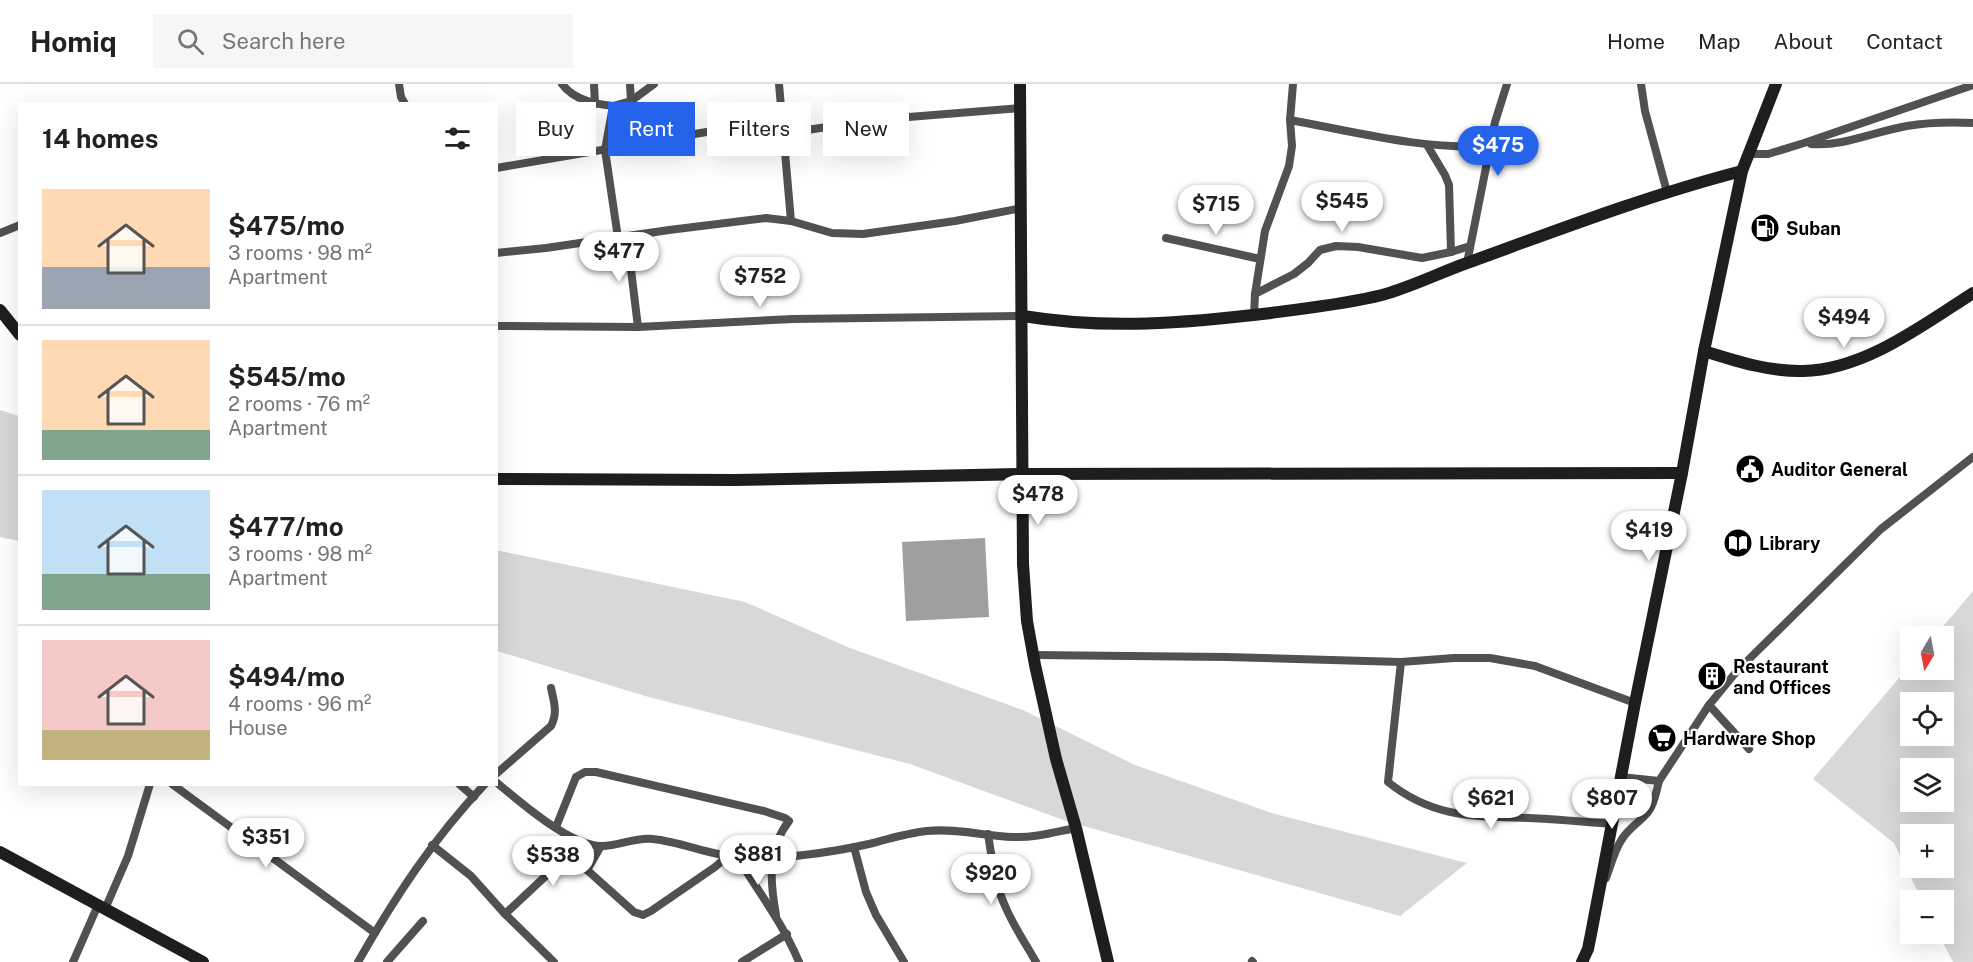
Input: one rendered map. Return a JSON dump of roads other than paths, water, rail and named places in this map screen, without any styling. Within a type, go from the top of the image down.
[{"type":"street","points":[[399,84],[404,102]]},
{"type":"street","points":[[562,84],[579,98],[590,102]]},
{"type":"street","points":[[594,84],[595,102]]},
{"type":"street","points":[[630,84],[631,101]]},
{"type":"street","points":[[627,102],[654,84]]},
{"type":"street","points":[[779,84],[780,102]]},
{"type":"street","points":[[1020,84],[1023,564],[1027,621],[1056,759],[1076,828],[1108,962]]},
{"type":"street","points":[[1254,315],[1260,259],[1266,231],[1289,166],[1292,146],[1290,120],[1293,84]]},
{"type":"street","points":[[1467,263],[1495,122],[1507,84]]},
{"type":"street","points":[[1641,84],[1647,120],[1667,192]]},
{"type":"street","points":[[1582,962],[1588,949],[1704,351],[1742,171],[1776,84]]},
{"type":"street","points":[[1747,154],[1768,154],[1973,85]]},
{"type":"street","points":[[811,127],[1020,108]]},
{"type":"street","points":[[1290,120],[1426,145],[1490,146]]},
{"type":"street","points":[[1804,143],[1842,142],[1906,126],[1940,121],[1973,123]]},
{"type":"street","points":[[498,168],[707,132]]},
{"type":"street","points":[[608,134],[605,150],[638,327]]},
{"type":"street","points":[[1426,145],[1449,185],[1451,252]]},
{"type":"street","points":[[784,156],[790,221]]},
{"type":"street","points":[[498,326],[638,327],[793,319],[1023,316],[1083,324],[1128,325],[1254,315],[1328,306],[1376,296],[1667,192],[1742,171]]},
{"type":"street","points":[[498,253],[766,219],[790,221],[832,233],[863,234],[955,221],[1022,208]]},
{"type":"street","points":[[0,233],[18,226]]},
{"type":"street","points":[[1166,238],[1260,259]]},
{"type":"street","points":[[1255,294],[1294,274],[1320,250],[1336,246],[1358,247],[1422,258],[1470,246]]},
{"type":"street","points":[[1704,351],[1757,366],[1801,371],[1821,370],[1843,365],[1893,342],[1973,293]]},
{"type":"street","points":[[0,310],[18,332]]},
{"type":"street","points":[[1599,894],[1623,838],[1647,813],[1653,803],[1659,781],[1709,705],[1737,671],[1881,530],[1973,456]]},
{"type":"street","points":[[498,478],[734,480],[1024,474],[1682,473]]},
{"type":"street","points":[[1033,655],[1401,662],[1490,658],[1535,666],[1635,704]]},
{"type":"street","points":[[1401,662],[1388,782],[1402,793],[1419,803],[1442,811],[1473,816],[1612,824]]},
{"type":"street","points":[[498,772],[551,726],[555,718],[555,709],[551,688]]},
{"type":"street","points":[[1709,705],[1749,749]]},
{"type":"street","points":[[556,827],[576,777],[585,772],[596,772],[764,811],[789,819],[773,857],[771,884],[776,915]]},
{"type":"street","points":[[1622,777],[1659,781]]},
{"type":"street","points":[[498,784],[536,813],[577,840],[589,845],[601,846],[636,838],[652,839],[733,856],[773,857],[854,847],[928,831],[957,830],[1028,837],[1076,828]]},
{"type":"street","points":[[73,962],[128,856],[150,786]]},
{"type":"street","points":[[175,786],[375,933]]},
{"type":"street","points":[[461,786],[474,797]]},
{"type":"street","points":[[358,962],[432,845],[483,786]]},
{"type":"street","points":[[988,834],[1000,894],[1010,917],[1036,962]]},
{"type":"street","points":[[505,914],[565,858],[577,840]]},
{"type":"street","points":[[432,845],[471,876],[505,914],[554,962]]},
{"type":"street","points":[[587,870],[601,846]]},
{"type":"street","points":[[854,847],[866,892],[876,915],[904,962]]},
{"type":"street","points":[[0,852],[203,962]]},
{"type":"street","points":[[565,858],[587,870],[627,907],[643,915],[733,856]]},
{"type":"street","points":[[733,856],[776,915],[787,934],[798,962]]},
{"type":"street","points":[[387,962],[423,921]]},
{"type":"street","points":[[742,962],[787,934]]},
{"type":"place","name":"Suban","points":[[1765,228]]},
{"type":"place","name":"Auditor General","points":[[1750,469]]},
{"type":"place","name":"Library","points":[[1738,543]]},
{"type":"place","name":"Restaurant and Offices","points":[[1712,676]]},
{"type":"place","name":"Hardware Shop","points":[[1662,738]]}]
